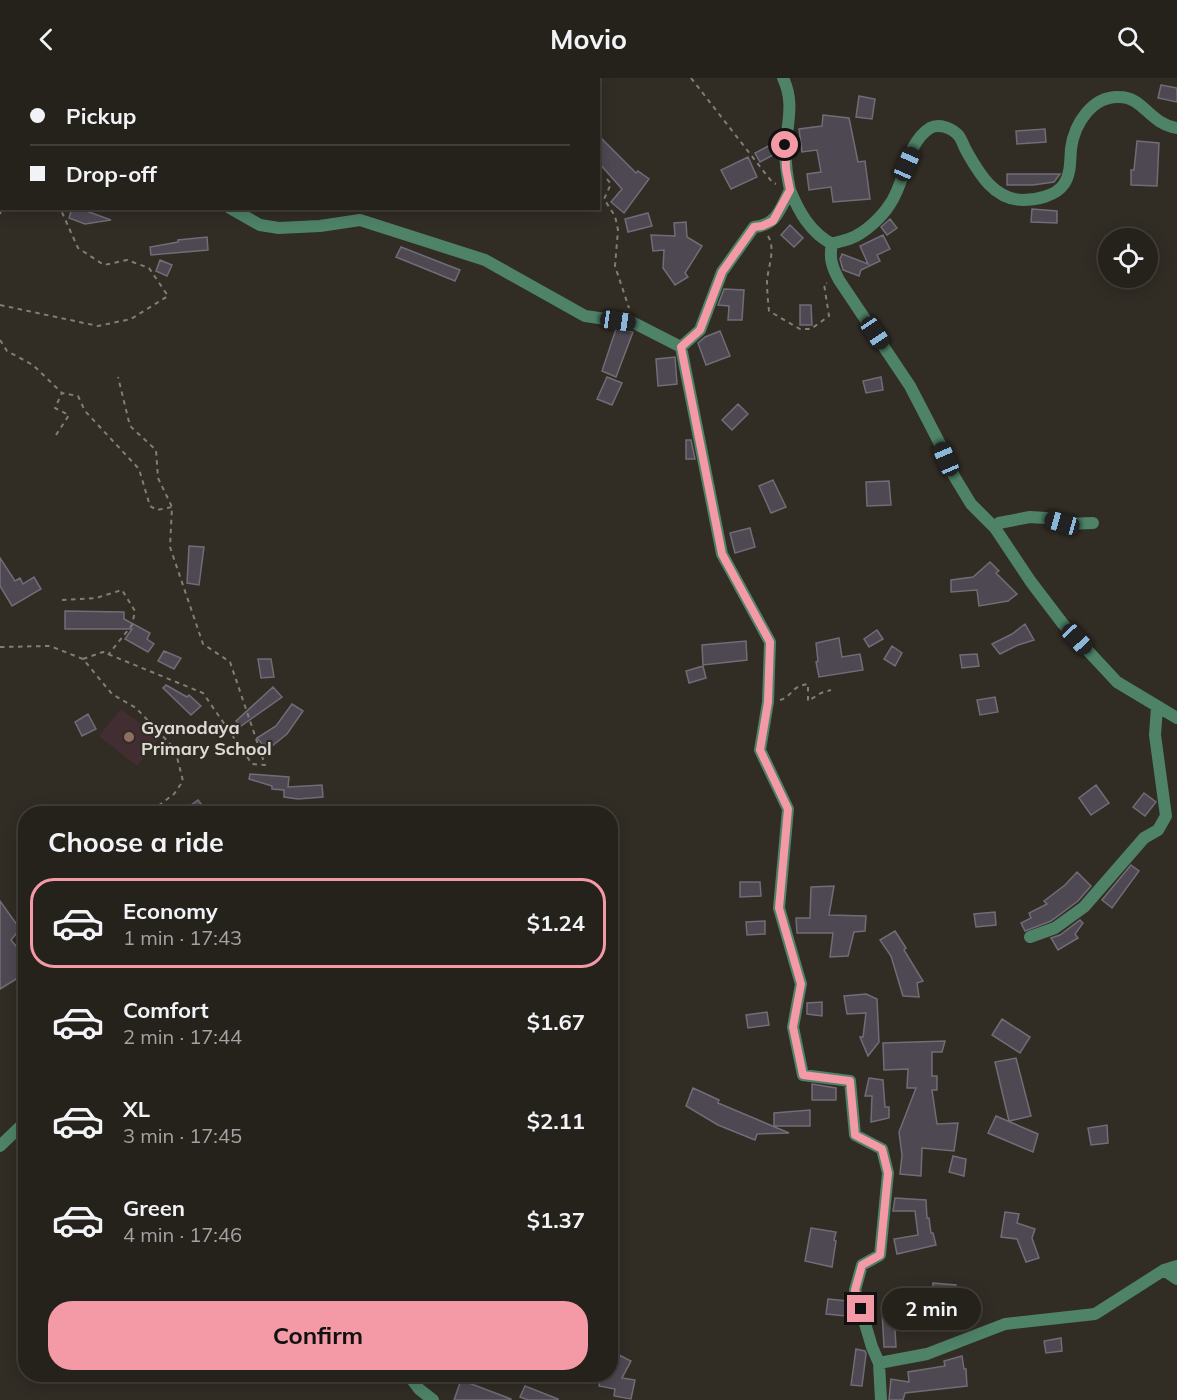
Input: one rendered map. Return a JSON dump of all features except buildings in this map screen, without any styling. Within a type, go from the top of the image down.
[{"type":"street","points":[[783,78],[790,101],[785,145],[790,190],[806,221],[819,237],[831,244],[850,239],[884,212],[893,200],[915,146],[934,126],[946,128],[958,135],[984,180],[999,193],[1018,200],[1050,194],[1064,184],[1070,165],[1075,132],[1085,113],[1098,103],[1113,97],[1128,97],[1161,124],[1177,128]]},
{"type":"street","points":[[681,347],[700,330],[722,272],[754,227],[773,221],[790,190]]},
{"type":"street","points":[[234,210],[260,225],[279,228],[320,226],[360,220],[485,260],[585,316],[634,323],[681,347]]},
{"type":"street","points":[[831,244],[831,261],[839,280],[910,386],[954,476],[971,504],[995,528],[1031,582],[1063,624],[1117,682],[1177,718]]},
{"type":"street","points":[[681,347],[722,554],[770,642],[768,702],[760,750],[788,809],[779,908],[801,984],[793,1027],[803,1075],[850,1081],[855,1135],[882,1149],[888,1173],[880,1255],[862,1265],[855,1290],[879,1363],[881,1400]]},
{"type":"street","points":[[995,528],[999,523],[1030,517],[1046,518],[1067,524],[1092,523]]},
{"type":"street","points":[[1030,937],[1055,928],[1084,907],[1144,838],[1158,830],[1163,824],[1166,816],[1155,735],[1157,706]]},
{"type":"street","points":[[0,1146],[18,1129]]},
{"type":"street","points":[[879,1363],[927,1354],[1005,1324],[1095,1314],[1164,1270],[1177,1266]]},
{"type":"street","points":[[1164,1270],[1177,1279]]},
{"type":"street","points":[[414,1382],[433,1400]]},
{"type":"path","points":[[691,78],[772,182],[790,190]]},
{"type":"path","points":[[607,179],[611,184],[604,199],[615,216],[618,230],[615,266],[634,323]]},
{"type":"path","points":[[0,305],[98,326],[131,319],[168,296],[149,268],[127,260],[104,266],[78,249],[61,210]]},
{"type":"path","points":[[762,226],[771,240],[767,282],[769,311],[800,329],[811,329],[829,316],[824,285],[839,280]]},
{"type":"path","points":[[0,340],[7,351],[33,365],[62,393],[78,396],[85,411],[139,469],[150,506],[157,510],[172,507]]},
{"type":"path","points":[[83,659],[103,652],[203,693],[252,764],[265,765],[230,662],[203,644],[170,547],[172,507],[158,478],[156,450],[130,426],[118,377]]},
{"type":"path","points":[[56,435],[69,416],[55,408],[62,393]]},
{"type":"path","points":[[62,600],[96,597],[122,590],[135,611],[132,625],[108,655]]},
{"type":"path","points":[[0,647],[50,646],[83,659],[112,694],[136,708],[176,749],[183,781],[174,794],[158,806]]},
{"type":"path","points":[[768,702],[784,699],[798,685],[808,684],[808,701],[831,690]]},
{"type":"shaded area","name":"Gyanodaya Primary School","points":[[121,709],[159,738],[137,766],[99,736]]},
{"type":"place","name":"Gyanodaya Primary School","points":[[129,737]]},
{"type":"route","points":[[785,145],[790,190],[780,210],[773,221],[754,227],[722,272],[700,330],[681,347],[722,554],[770,642],[768,702],[760,750],[788,809],[779,908],[801,984],[793,1027],[803,1075],[850,1081],[855,1135],[882,1149],[888,1173],[880,1255],[862,1265],[855,1290],[861,1309]]}]
